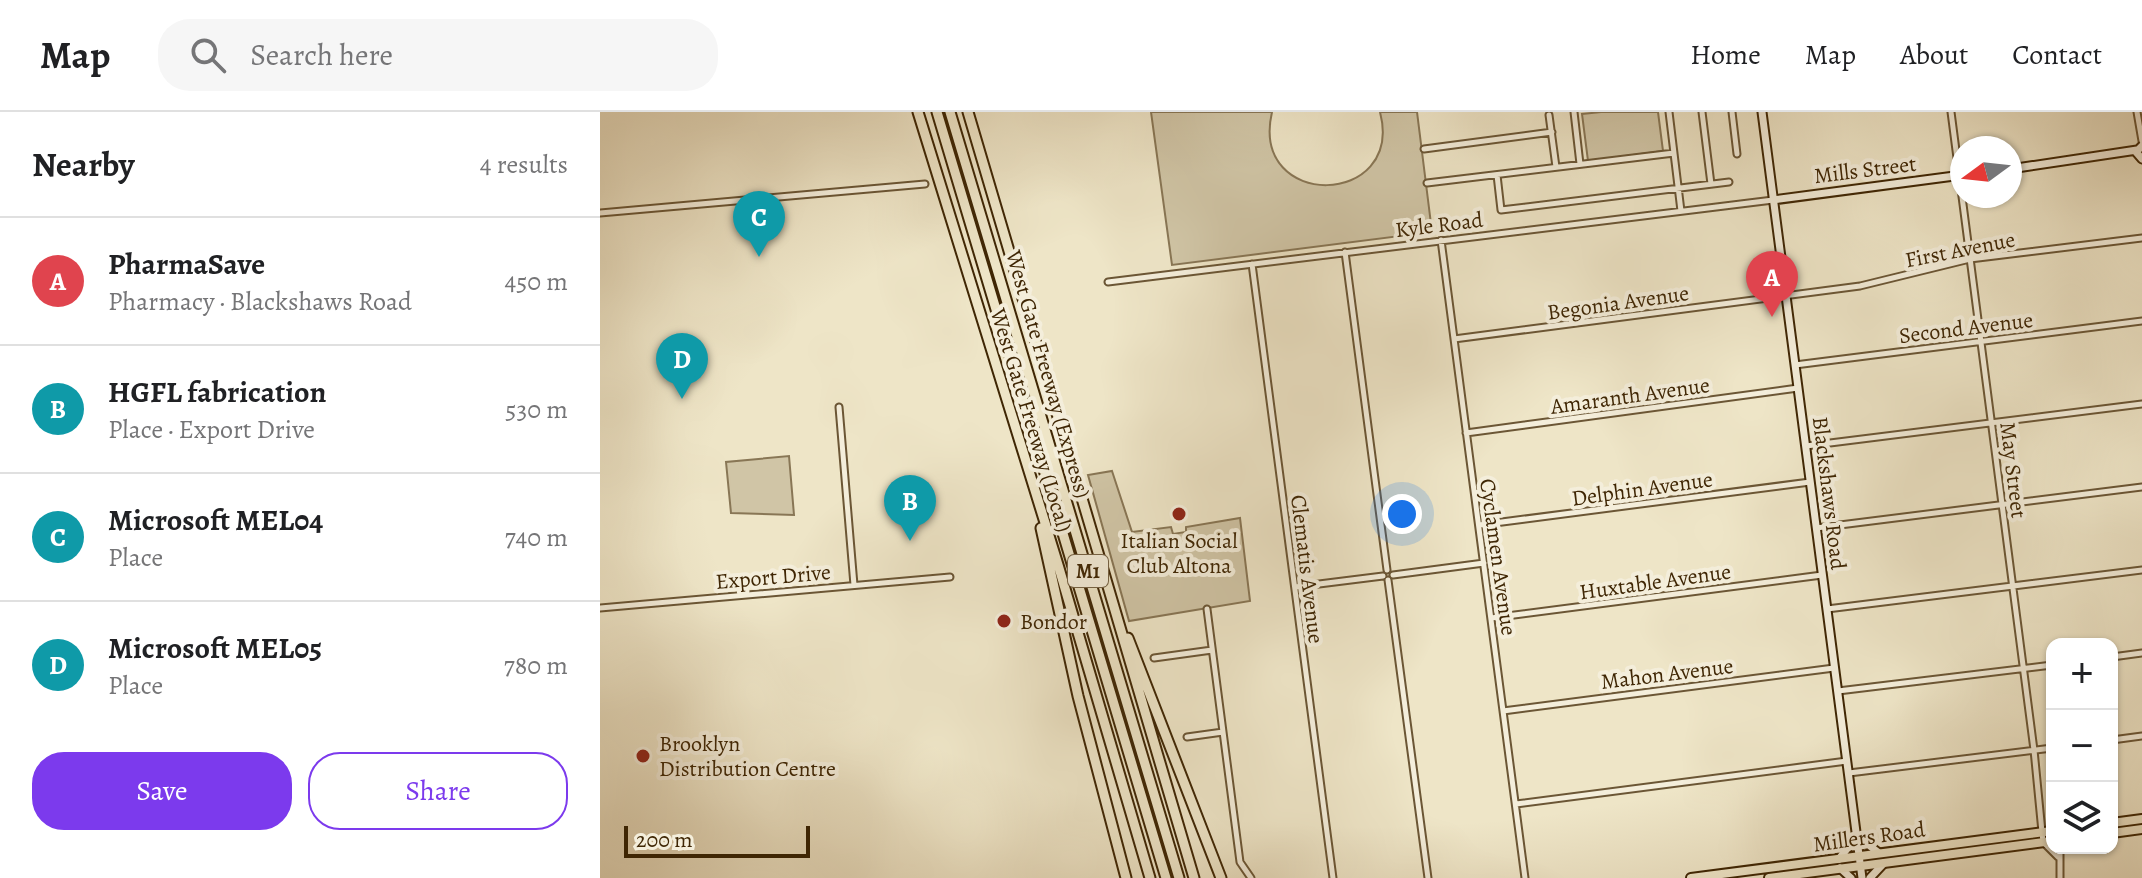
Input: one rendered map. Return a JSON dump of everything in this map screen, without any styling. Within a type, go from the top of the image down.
[{"type":"highway","name":"West Gate Freeway (Local)","points":[[918,112],[1150,878]]},
{"type":"highway","name":"West Gate Freeway (Express)","points":[[937,112],[1166,878]]},
{"type":"highway","name":"West Gate Freeway (Express)","points":[[950,112],[1179,878]]},
{"type":"highway","name":"West Gate Freeway (Local)","points":[[968,112],[1194,878]]},
{"type":"highway","points":[[1022,452],[1078,696],[1126,878]]},
{"type":"highway","points":[[1109,591],[1224,878]]},
{"type":"main road","name":"Blackshaws Road","points":[[1762,112],[1862,878]]},
{"type":"main road","points":[[2022,168],[2140,151]]},
{"type":"main road","name":"Mills Street","points":[[1773,200],[1950,176]]},
{"type":"main road","points":[[2118,822],[2142,819]]},
{"type":"main road","points":[[2118,832],[2142,829]]},
{"type":"main road","name":"Millers Road","points":[[1691,878],[1840,863],[1879,853],[2046,831]]},
{"type":"main road","points":[[1851,878],[1840,863],[1857,836],[1879,853]]},
{"type":"main road","name":"Millers Road","points":[[1860,860],[1884,863],[2046,842]]},
{"type":"main road","name":"Millers Road","points":[[1769,878],[1840,863]]},
{"type":"main road","points":[[1870,878],[1884,863]]},
{"type":"street","points":[[1574,112],[1580,164]]},
{"type":"street","points":[[1669,112],[1681,211]]},
{"type":"street","points":[[1702,112],[1711,184]]},
{"type":"street","points":[[1732,112],[1737,154]]},
{"type":"street","name":"May Street","points":[[1951,112],[1954,136]]},
{"type":"street","points":[[2137,112],[2140,151]]},
{"type":"street","points":[[1549,115],[1556,167]]},
{"type":"street","points":[[1424,149],[1552,132]]},
{"type":"street","points":[[1427,183],[1674,153]]},
{"type":"street","points":[[1497,175],[1501,210],[1729,182]]},
{"type":"street","points":[[600,213],[925,184]]},
{"type":"street","name":"Kyle Road","points":[[1108,282],[1773,200]]},
{"type":"street","name":"May Street","points":[[1964,208],[2034,750],[2046,819]]},
{"type":"street","name":"First Avenue","points":[[1786,296],[1860,286],[1970,259],[2142,238]]},
{"type":"street","name":"Cyclamen Avenue","points":[[1441,240],[1525,878]]},
{"type":"street","points":[[1345,252],[1428,878]]},
{"type":"street","name":"Clematis Avenue","points":[[1252,264],[1333,878]]},
{"type":"street","name":"Begonia Avenue","points":[[1454,339],[1786,296]]},
{"type":"street","name":"Second Avenue","points":[[1795,365],[2142,321]]},
{"type":"street","name":"Amaranth Avenue","points":[[1466,433],[1798,388]]},
{"type":"street","points":[[1805,446],[2142,404]]},
{"type":"street","points":[[839,407],[854,585]]},
{"type":"street","name":"Delphin Avenue","points":[[1479,525],[1810,482]]},
{"type":"street","points":[[1816,528],[2142,487]]},
{"type":"street","points":[[1295,587],[1484,563]]},
{"type":"street","points":[[1827,609],[2142,570]]},
{"type":"street","name":"Huxtable Avenue","points":[[1491,618],[1822,575]]},
{"type":"street","name":"Export Drive","points":[[600,608],[950,577]]},
{"type":"street","points":[[1207,609],[1240,862],[1251,878]]},
{"type":"street","points":[[1154,658],[1212,650]]},
{"type":"street","points":[[2118,656],[2142,653]]},
{"type":"street","points":[[1838,691],[2046,666]]},
{"type":"street","name":"Mahon Avenue","points":[[1503,711],[1834,668]]},
{"type":"street","points":[[1187,737],[1223,732]]},
{"type":"street","points":[[2118,739],[2142,736]]},
{"type":"street","points":[[1849,773],[2046,749]]},
{"type":"street","points":[[1516,804],[1847,761]]},
{"type":"street","points":[[2059,854],[2060,878]]},
{"type":"shaded area","points":[[1151,112],[1272,112],[1271,144],[1283,167],[1303,181],[1327,185],[1351,180],[1370,166],[1382,144],[1380,112],[1417,112],[1432,232],[1172,265]]},
{"type":"shaded area","points":[[1658,112],[1663,151],[1588,161],[1582,114]]},
{"type":"shaded area","points":[[789,456],[794,515],[731,513],[726,462]]},
{"type":"shaded area","points":[[1112,471],[1132,532],[1171,527],[1173,534],[1186,532],[1186,527],[1240,518],[1250,601],[1129,621],[1088,475]]},
{"type":"place","name":"Microsoft MEL04","points":[[759,257]]},
{"type":"place","name":"PharmaSave","points":[[1772,317]]},
{"type":"place","name":"Microsoft MEL05","points":[[682,399]]},
{"type":"place","name":"Italian Social Club Altona","points":[[1179,514]]},
{"type":"place","name":"HGFL fabrication","points":[[910,541]]},
{"type":"place","name":"Bondor","points":[[1004,621]]},
{"type":"place","name":"Brooklyn Distribution Centre","points":[[643,756]]}]
